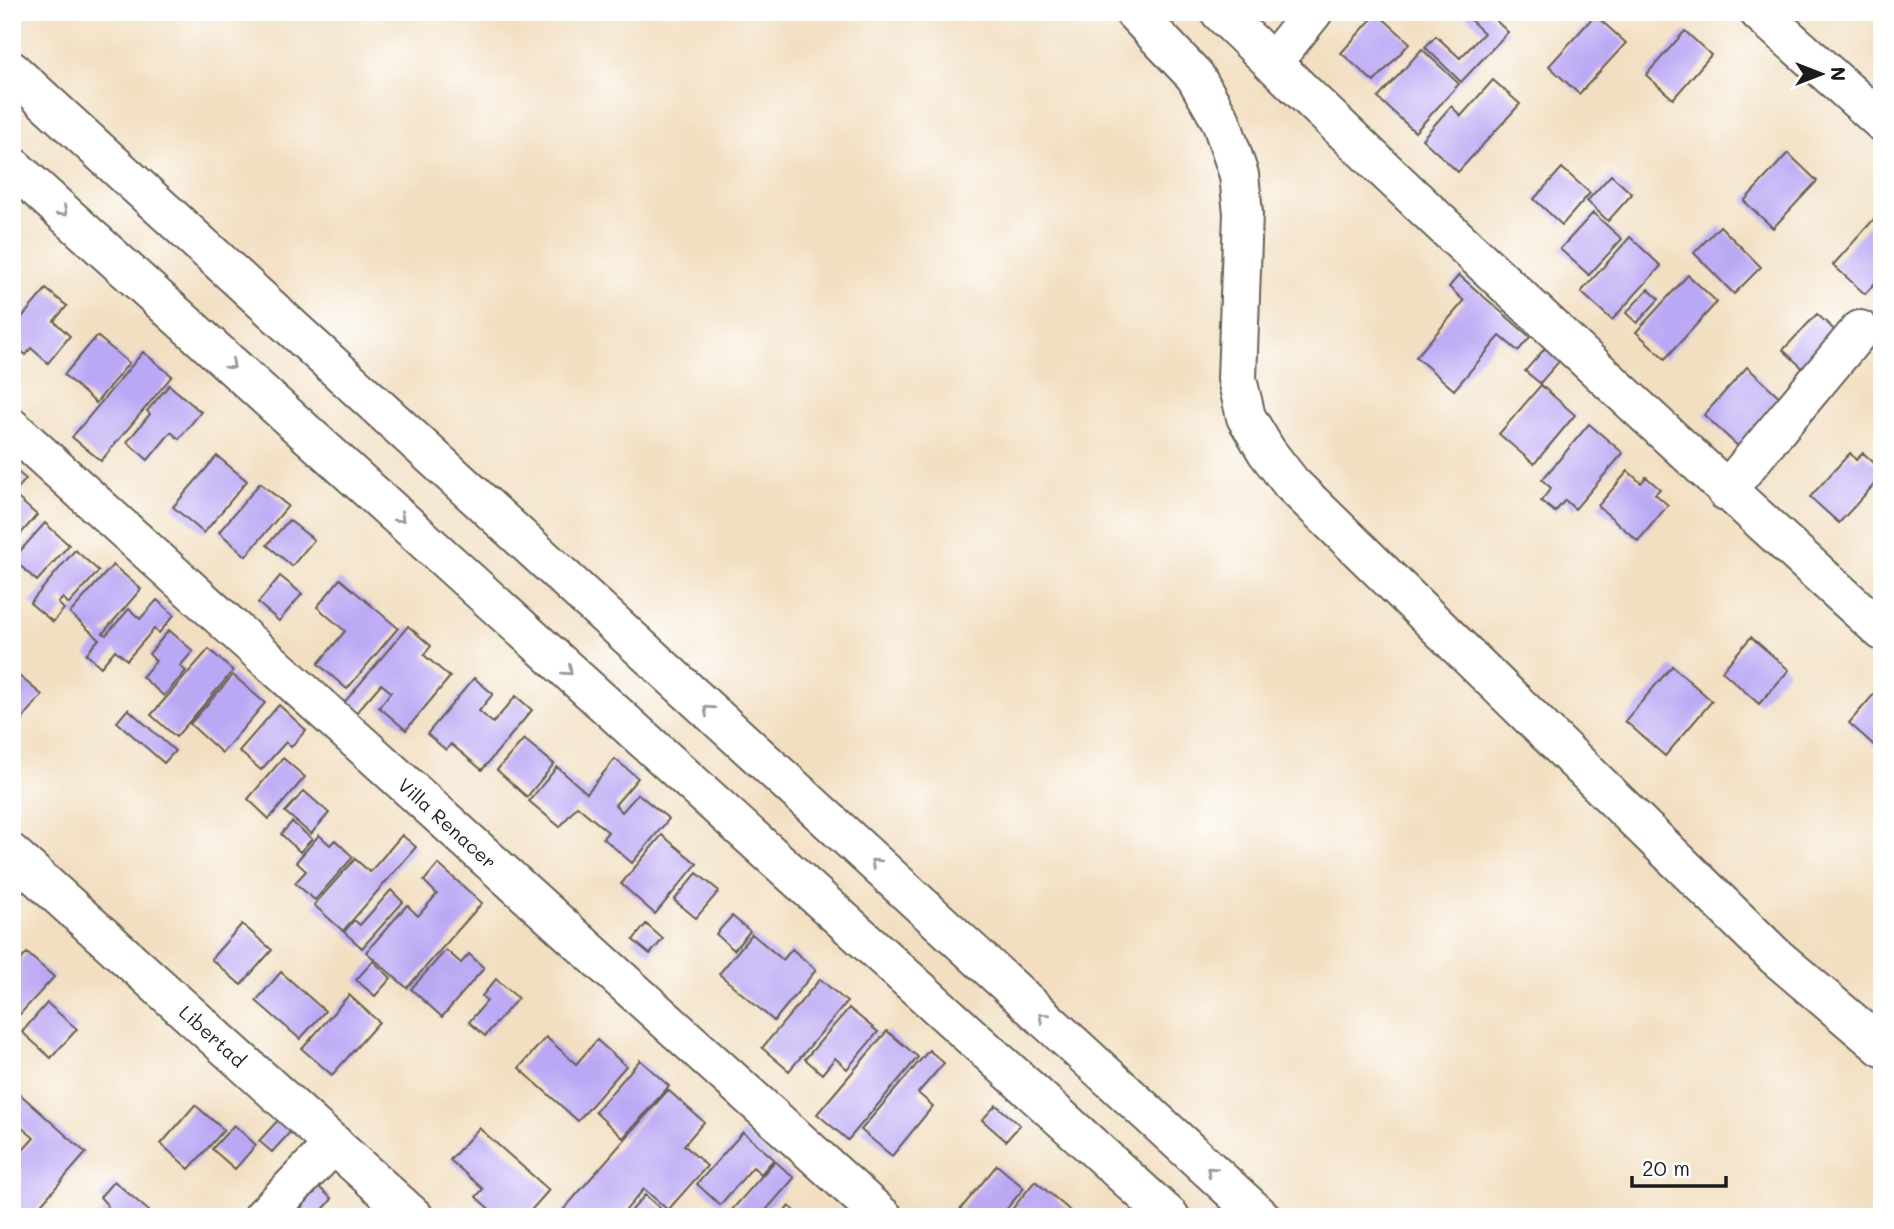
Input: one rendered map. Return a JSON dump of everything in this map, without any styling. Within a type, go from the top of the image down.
[{"type":"street","points":[[1134,12],[1195,76],[1221,121],[1239,175],[1243,213],[1237,379],[1246,417],[1267,452],[1291,483],[1774,956],[1882,1048]]},
{"type":"street","points":[[1220,12],[1727,491],[1882,631]]},
{"type":"street","points":[[1272,62],[1314,12]]},
{"type":"street","points":[[1759,12],[1882,122]]},
{"type":"street","points":[[12,71],[1261,1217]]},
{"type":"street","points":[[12,166],[1170,1217]]},
{"type":"street","points":[[1727,491],[1860,330]]},
{"type":"street","name":"Villa Renacer","points":[[12,428],[883,1217]]},
{"type":"street","name":"Libertad","points":[[12,854],[414,1217]]},
{"type":"street","points":[[262,1217],[334,1144]]},
{"type":"building","points":[[1462,12],[1487,12],[1508,32],[1461,82],[1425,47],[1436,36],[1460,58],[1484,33]]},
{"type":"building","points":[[1377,13],[1410,43],[1374,82],[1341,53]]},
{"type":"building","points":[[1595,15],[1626,43],[1579,94],[1549,66]]},
{"type":"building","points":[[1685,31],[1711,55],[1673,99],[1646,75]]},
{"type":"building","points":[[1422,49],[1459,84],[1415,132],[1378,98]]},
{"type":"building","points":[[1493,80],[1520,104],[1458,172],[1422,139],[1451,106],[1461,116]]},
{"type":"building","points":[[1788,153],[1817,181],[1773,228],[1744,201]]},
{"type":"building","points":[[1562,168],[1590,193],[1562,225],[1534,199]]},
{"type":"building","points":[[1611,175],[1632,194],[1608,221],[1587,201]]},
{"type":"building","points":[[1593,213],[1622,239],[1589,275],[1560,249]]},
{"type":"building","points":[[1874,219],[1882,227],[1882,275],[1865,294],[1833,265]]},
{"type":"building","points":[[1720,226],[1761,267],[1734,294],[1694,253]]},
{"type":"building","points":[[1630,237],[1661,266],[1612,320],[1581,292]]},
{"type":"building","points":[[1459,275],[1530,337],[1518,351],[1500,336],[1454,390],[1416,357],[1464,301],[1449,287]]},
{"type":"building","points":[[1688,275],[1717,302],[1665,359],[1636,332]]},
{"type":"building","points":[[46,289],[67,306],[54,321],[70,336],[48,363],[31,348],[26,355],[12,343],[12,329]]},
{"type":"building","points":[[1648,289],[1659,299],[1637,323],[1626,313]]},
{"type":"building","points":[[1817,314],[1842,337],[1809,374],[1783,350]]},
{"type":"building","points":[[97,336],[129,363],[96,403],[64,375]]},
{"type":"building","points":[[1547,346],[1562,358],[1540,383],[1525,371]]},
{"type":"building","points":[[143,352],[172,376],[101,461],[72,437]]},
{"type":"building","points":[[1747,367],[1784,401],[1740,448],[1704,415]]},
{"type":"building","points":[[169,385],[201,412],[179,439],[171,432],[148,460],[127,442],[150,414],[147,411]]},
{"type":"building","points":[[1541,385],[1575,415],[1534,464],[1499,434]]},
{"type":"building","points":[[1589,424],[1623,453],[1575,509],[1565,500],[1555,512],[1541,501],[1551,488],[1542,480]]},
{"type":"building","points":[[1850,453],[1856,460],[1863,453],[1882,470],[1882,476],[1839,523],[1810,497]]},
{"type":"building","points":[[217,456],[247,481],[204,533],[173,507]]},
{"type":"building","points":[[12,467],[26,479],[13,494],[37,515],[12,544]]},
{"type":"building","points":[[1628,471],[1641,483],[1646,477],[1660,489],[1655,494],[1668,505],[1638,541],[1598,506]]},
{"type":"building","points":[[260,483],[288,506],[246,556],[219,532]]},
{"type":"building","points":[[289,520],[314,540],[292,566],[267,545]]},
{"type":"building","points":[[45,523],[69,545],[37,581],[13,559]]},
{"type":"building","points":[[75,550],[99,571],[69,604],[63,598],[58,603],[64,609],[53,622],[30,603]]},
{"type":"building","points":[[113,565],[141,589],[103,633],[106,635],[129,609],[140,619],[157,600],[174,615],[159,633],[154,629],[127,660],[115,650],[101,667],[86,654],[99,639],[70,613]]},
{"type":"building","points":[[280,576],[302,594],[279,621],[258,603]]},
{"type":"building","points":[[340,579],[398,628],[347,689],[318,664],[345,631],[317,607]]},
{"type":"building","points":[[408,626],[431,646],[424,655],[450,677],[406,730],[379,707],[391,692],[381,684],[355,714],[343,704]]},
{"type":"building","points":[[169,630],[193,651],[180,666],[186,671],[164,696],[142,677],[156,661],[149,654]]},
{"type":"building","points":[[1751,637],[1789,670],[1759,704],[1722,671]]},
{"type":"building","points":[[209,649],[233,671],[176,737],[151,715]]},
{"type":"building","points":[[1672,666],[1712,701],[1665,756],[1625,721]]},
{"type":"building","points":[[12,670],[42,695],[21,721],[12,713]]},
{"type":"building","points":[[233,675],[265,703],[222,753],[190,724]]},
{"type":"building","points":[[474,678],[493,694],[479,711],[493,723],[516,696],[532,710],[482,770],[451,744],[446,750],[427,734]]},
{"type":"building","points":[[1874,694],[1882,701],[1882,740],[1876,747],[1849,723]]},
{"type":"building","points":[[279,705],[306,730],[291,747],[286,742],[261,770],[239,751]]},
{"type":"building","points":[[128,709],[175,751],[164,763],[117,722]]},
{"type":"building","points":[[524,739],[554,764],[527,797],[497,770]]},
{"type":"building","points":[[283,758],[305,777],[269,819],[248,799]]},
{"type":"building","points":[[615,759],[638,778],[615,805],[622,812],[638,794],[669,819],[632,863],[603,838],[608,832],[577,806],[560,827],[529,801],[557,767],[587,793]]},
{"type":"building","points":[[304,791],[329,813],[311,834],[285,812]]},
{"type":"building","points":[[292,822],[312,839],[300,852],[281,834]]},
{"type":"building","points":[[319,835],[330,845],[335,840],[353,857],[315,900],[295,883],[306,871],[296,862]]},
{"type":"building","points":[[402,835],[416,847],[343,931],[314,905],[355,859],[370,872]]},
{"type":"building","points":[[662,835],[697,864],[655,914],[621,884]]},
{"type":"building","points":[[438,864],[482,903],[407,988],[366,952],[407,905],[418,916],[437,894],[424,881]]},
{"type":"building","points":[[697,873],[719,891],[696,918],[674,900]]},
{"type":"building","points":[[391,890],[403,902],[362,948],[344,932],[354,920],[360,925]]},
{"type":"building","points":[[732,916],[750,931],[734,950],[716,934]]},
{"type":"building","points":[[242,924],[272,950],[241,985],[211,959]]},
{"type":"building","points":[[646,924],[663,939],[650,954],[633,940]]},
{"type":"building","points":[[752,934],[783,960],[792,949],[816,970],[774,1021],[719,974]]},
{"type":"building","points":[[446,950],[461,963],[469,954],[484,968],[442,1017],[411,989]]},
{"type":"building","points":[[27,953],[54,977],[12,1023],[12,970]]},
{"type":"building","points":[[373,961],[391,978],[375,996],[356,980]]},
{"type":"building","points":[[281,972],[325,1011],[300,1039],[256,1001]]},
{"type":"building","points":[[496,979],[518,998],[485,1036],[469,1022],[487,1001],[482,996]]},
{"type":"building","points":[[820,979],[847,1002],[789,1071],[762,1048]]},
{"type":"building","points":[[349,995],[379,1022],[332,1075],[302,1049]]},
{"type":"building","points":[[47,1003],[77,1029],[51,1058],[22,1032]]},
{"type":"building","points":[[849,1008],[878,1032],[847,1069],[835,1058],[822,1074],[805,1059]]},
{"type":"building","points":[[887,1031],[918,1057],[848,1140],[817,1114]]},
{"type":"building","points":[[546,1037],[576,1064],[597,1040],[626,1066],[578,1121],[519,1068]]},
{"type":"building","points":[[929,1050],[944,1063],[918,1093],[933,1106],[892,1156],[861,1130]]},
{"type":"building","points":[[640,1060],[669,1086],[623,1138],[595,1112]]},
{"type":"building","points":[[12,1087],[86,1153],[30,1217],[12,1217],[12,1162],[34,1138],[12,1119]]},
{"type":"building","points":[[668,1090],[704,1122],[684,1145],[707,1166],[668,1210],[644,1189],[620,1217],[557,1217]]},
{"type":"building","points":[[195,1105],[224,1130],[189,1169],[161,1144]]},
{"type":"building","points":[[996,1105],[1020,1125],[1006,1141],[982,1120]]},
{"type":"building","points":[[280,1118],[293,1129],[272,1152],[259,1141]]},
{"type":"building","points":[[234,1125],[256,1145],[235,1169],[212,1149]]},
{"type":"building","points":[[479,1128],[549,1190],[525,1217],[498,1217],[476,1197],[483,1189],[450,1160]]},
{"type":"building","points":[[743,1132],[774,1159],[761,1174],[753,1167],[720,1205],[697,1184]]},
{"type":"building","points":[[775,1161],[794,1178],[760,1217],[735,1217],[730,1212]]},
{"type":"building","points":[[997,1165],[1024,1188],[1000,1217],[963,1217],[958,1212]]},
{"type":"building","points":[[114,1181],[149,1211],[144,1217],[99,1217],[108,1206],[100,1197]]},
{"type":"building","points":[[1035,1181],[1076,1217],[1013,1217],[1009,1213]]},
{"type":"building","points":[[319,1187],[332,1199],[321,1212],[327,1217],[293,1217]]},
{"type":"building","points":[[645,1195],[670,1217],[626,1217]]},
{"type":"building","points":[[789,1206],[802,1217],[780,1217]]}]
